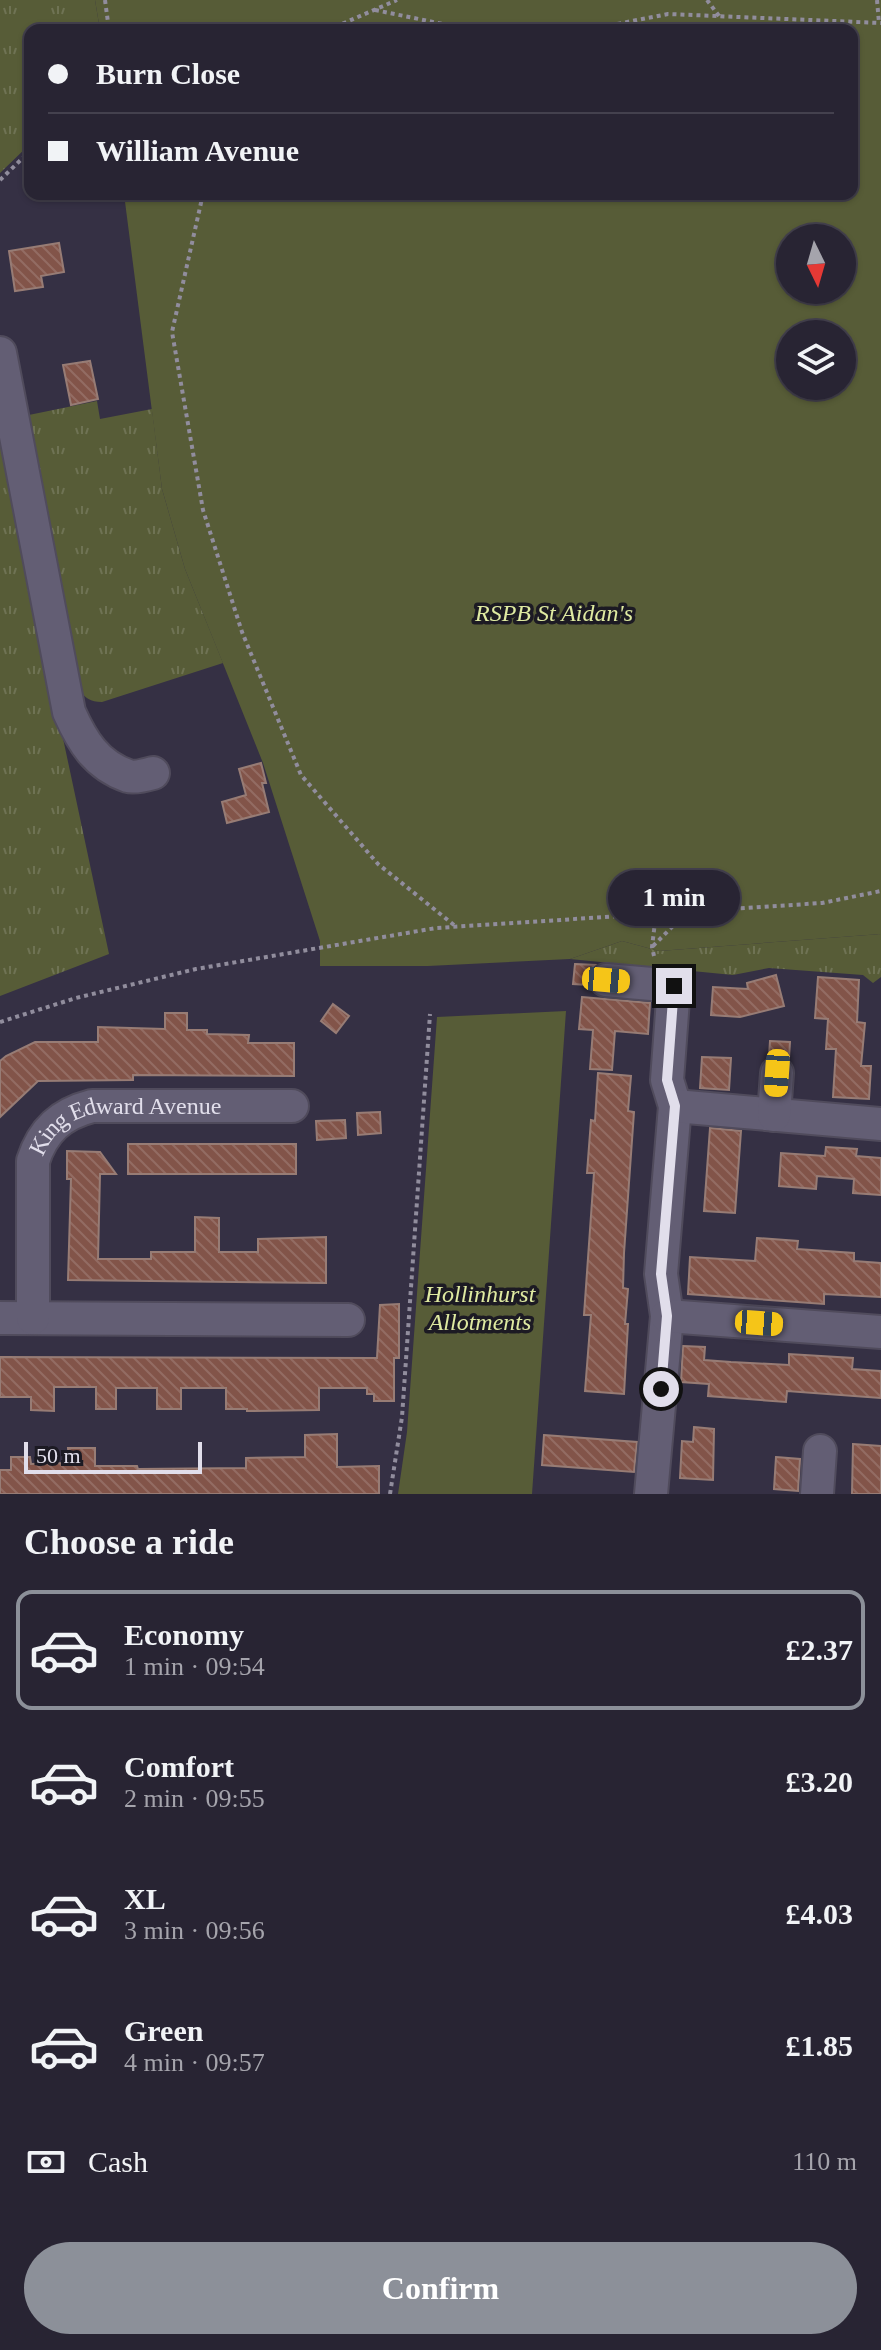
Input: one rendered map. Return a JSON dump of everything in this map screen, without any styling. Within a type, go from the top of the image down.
[{"type":"street","points":[[0,353],[69,712],[83,742],[97,758],[130,777],[153,773]]},
{"type":"street","points":[[606,980],[674,986],[667,1080],[675,1106],[661,1274],[667,1316],[651,1494]]},
{"type":"street","points":[[774,1115],[777,1073]]},
{"type":"street","name":"King Edward Avenue","points":[[33,1318],[33,1161],[39,1144],[60,1118],[92,1106],[292,1106]]},
{"type":"street","points":[[675,1106],[881,1124]]},
{"type":"street","points":[[667,1316],[881,1332]]},
{"type":"street","points":[[0,1318],[348,1320]]},
{"type":"street","points":[[817,1494],[820,1451]]},
{"type":"path","points":[[105,0],[108,24]]},
{"type":"path","points":[[342,24],[397,0]]},
{"type":"path","points":[[707,0],[719,16]]},
{"type":"path","points":[[617,24],[668,14],[880,23],[877,0]]},
{"type":"path","points":[[375,10],[443,24]]},
{"type":"path","points":[[0,180],[24,157]]},
{"type":"path","points":[[202,200],[172,332],[203,510],[242,632],[301,775],[378,864],[456,927]]},
{"type":"path","points":[[0,1022],[76,998],[196,969],[436,928],[822,903],[881,891]]},
{"type":"path","points":[[652,947],[688,912]]},
{"type":"path","points":[[656,914],[652,947],[658,974],[674,986]]},
{"type":"path","points":[[390,1494],[402,1417],[430,1014]]},
{"type":"green space","points":[[0,0],[95,0],[99,24],[24,24],[24,150],[0,173]]},
{"type":"green space","name":"RSPB St Aidan's","points":[[95,0],[881,0],[881,934],[659,951],[622,941],[570,959],[428,966],[320,966],[320,941],[263,763],[185,569],[162,489],[125,200],[858,200],[858,24],[99,24]]},
{"type":"green space","points":[[97,401],[100,419],[152,409],[162,489],[185,569],[223,663],[102,702],[84,696],[77,680],[24,416]]},
{"type":"green space","points":[[0,410],[45,654],[109,954],[0,996]]},
{"type":"green space","points":[[881,934],[881,977],[873,983],[863,975],[769,968],[733,975],[570,959],[622,941],[659,951]]},
{"type":"green space","name":"Hollinhurst Allotments","points":[[566,1011],[532,1494],[398,1494],[407,1432],[437,1017]]},
{"type":"building","points":[[59,243],[64,272],[41,276],[43,287],[15,291],[9,251]]},
{"type":"building","points":[[90,361],[98,399],[71,405],[63,365]]},
{"type":"building","points":[[261,763],[269,812],[227,823],[222,802],[246,795],[239,769]]},
{"type":"building","points":[[575,964],[595,965],[590,970],[588,985],[573,984]]},
{"type":"building","points":[[776,975],[784,1006],[740,1017],[711,1015],[713,987],[748,989],[747,983]]},
{"type":"building","points":[[818,977],[859,980],[857,1022],[865,1023],[861,1066],[871,1066],[869,1099],[833,1097],[836,1049],[826,1049],[828,1019],[815,1018]]},
{"type":"building","points":[[582,997],[650,1003],[648,1034],[615,1031],[612,1070],[590,1069],[593,1030],[579,1029]]},
{"type":"building","points":[[333,1004],[349,1016],[336,1033],[321,1021]]},
{"type":"building","points":[[165,1013],[187,1013],[187,1030],[249,1035],[248,1043],[294,1043],[294,1076],[133,1075],[133,1080],[38,1081],[0,1117],[0,1061],[6,1056],[35,1042],[98,1042],[98,1027],[165,1029]]},
{"type":"building","points":[[770,1041],[790,1042],[789,1058],[779,1054],[769,1056]]},
{"type":"building","points":[[702,1057],[731,1058],[729,1090],[700,1088]]},
{"type":"building","points":[[598,1073],[631,1076],[628,1111],[634,1112],[624,1253],[623,1288],[628,1289],[625,1324],[628,1324],[624,1394],[585,1391],[591,1315],[584,1315],[594,1173],[587,1173]]},
{"type":"building","points":[[380,1112],[381,1133],[358,1135],[357,1113]]},
{"type":"building","points":[[345,1120],[346,1138],[317,1140],[316,1121]]},
{"type":"building","points":[[710,1128],[741,1131],[735,1213],[704,1211]]},
{"type":"building","points":[[128,1144],[296,1144],[296,1174],[128,1174]]},
{"type":"building","points":[[826,1147],[857,1149],[856,1156],[881,1158],[881,1195],[853,1193],[854,1179],[817,1176],[816,1189],[779,1186],[781,1153],[825,1156]]},
{"type":"building","points":[[67,1151],[100,1152],[116,1174],[100,1174],[98,1259],[151,1259],[151,1252],[195,1252],[195,1217],[219,1218],[219,1252],[258,1252],[258,1239],[326,1237],[326,1283],[68,1280],[71,1179],[67,1179]]},
{"type":"building","points":[[757,1238],[798,1241],[797,1249],[854,1253],[854,1261],[881,1263],[881,1297],[824,1294],[824,1304],[688,1294],[690,1257],[755,1261]]},
{"type":"building","points":[[399,1304],[399,1358],[394,1358],[394,1401],[374,1401],[374,1394],[367,1394],[367,1388],[319,1388],[319,1410],[247,1411],[226,1409],[226,1388],[181,1388],[181,1409],[157,1409],[157,1388],[116,1388],[116,1409],[96,1409],[96,1387],[54,1387],[54,1411],[31,1410],[31,1397],[0,1397],[0,1357],[377,1358],[380,1305]]},
{"type":"building","points":[[683,1346],[705,1347],[704,1360],[731,1362],[789,1365],[789,1354],[853,1358],[852,1369],[881,1371],[881,1398],[787,1391],[786,1402],[708,1396],[709,1384],[681,1382]]},
{"type":"building","points":[[694,1427],[714,1429],[713,1480],[680,1478],[682,1441],[693,1442]]},
{"type":"building","points":[[337,1434],[337,1467],[379,1466],[379,1494],[0,1494],[0,1470],[11,1470],[11,1457],[30,1457],[31,1464],[69,1463],[68,1448],[95,1448],[95,1466],[137,1466],[138,1469],[246,1468],[246,1458],[305,1457],[305,1435]]},
{"type":"building","points":[[544,1435],[637,1442],[634,1472],[542,1465]]},
{"type":"building","points":[[853,1444],[881,1446],[881,1494],[852,1494]]},
{"type":"building","points":[[776,1457],[800,1459],[798,1491],[774,1489]]},
{"type":"route","points":[[661,1389],[667,1316],[661,1274],[675,1106],[667,1080],[674,986]]}]
